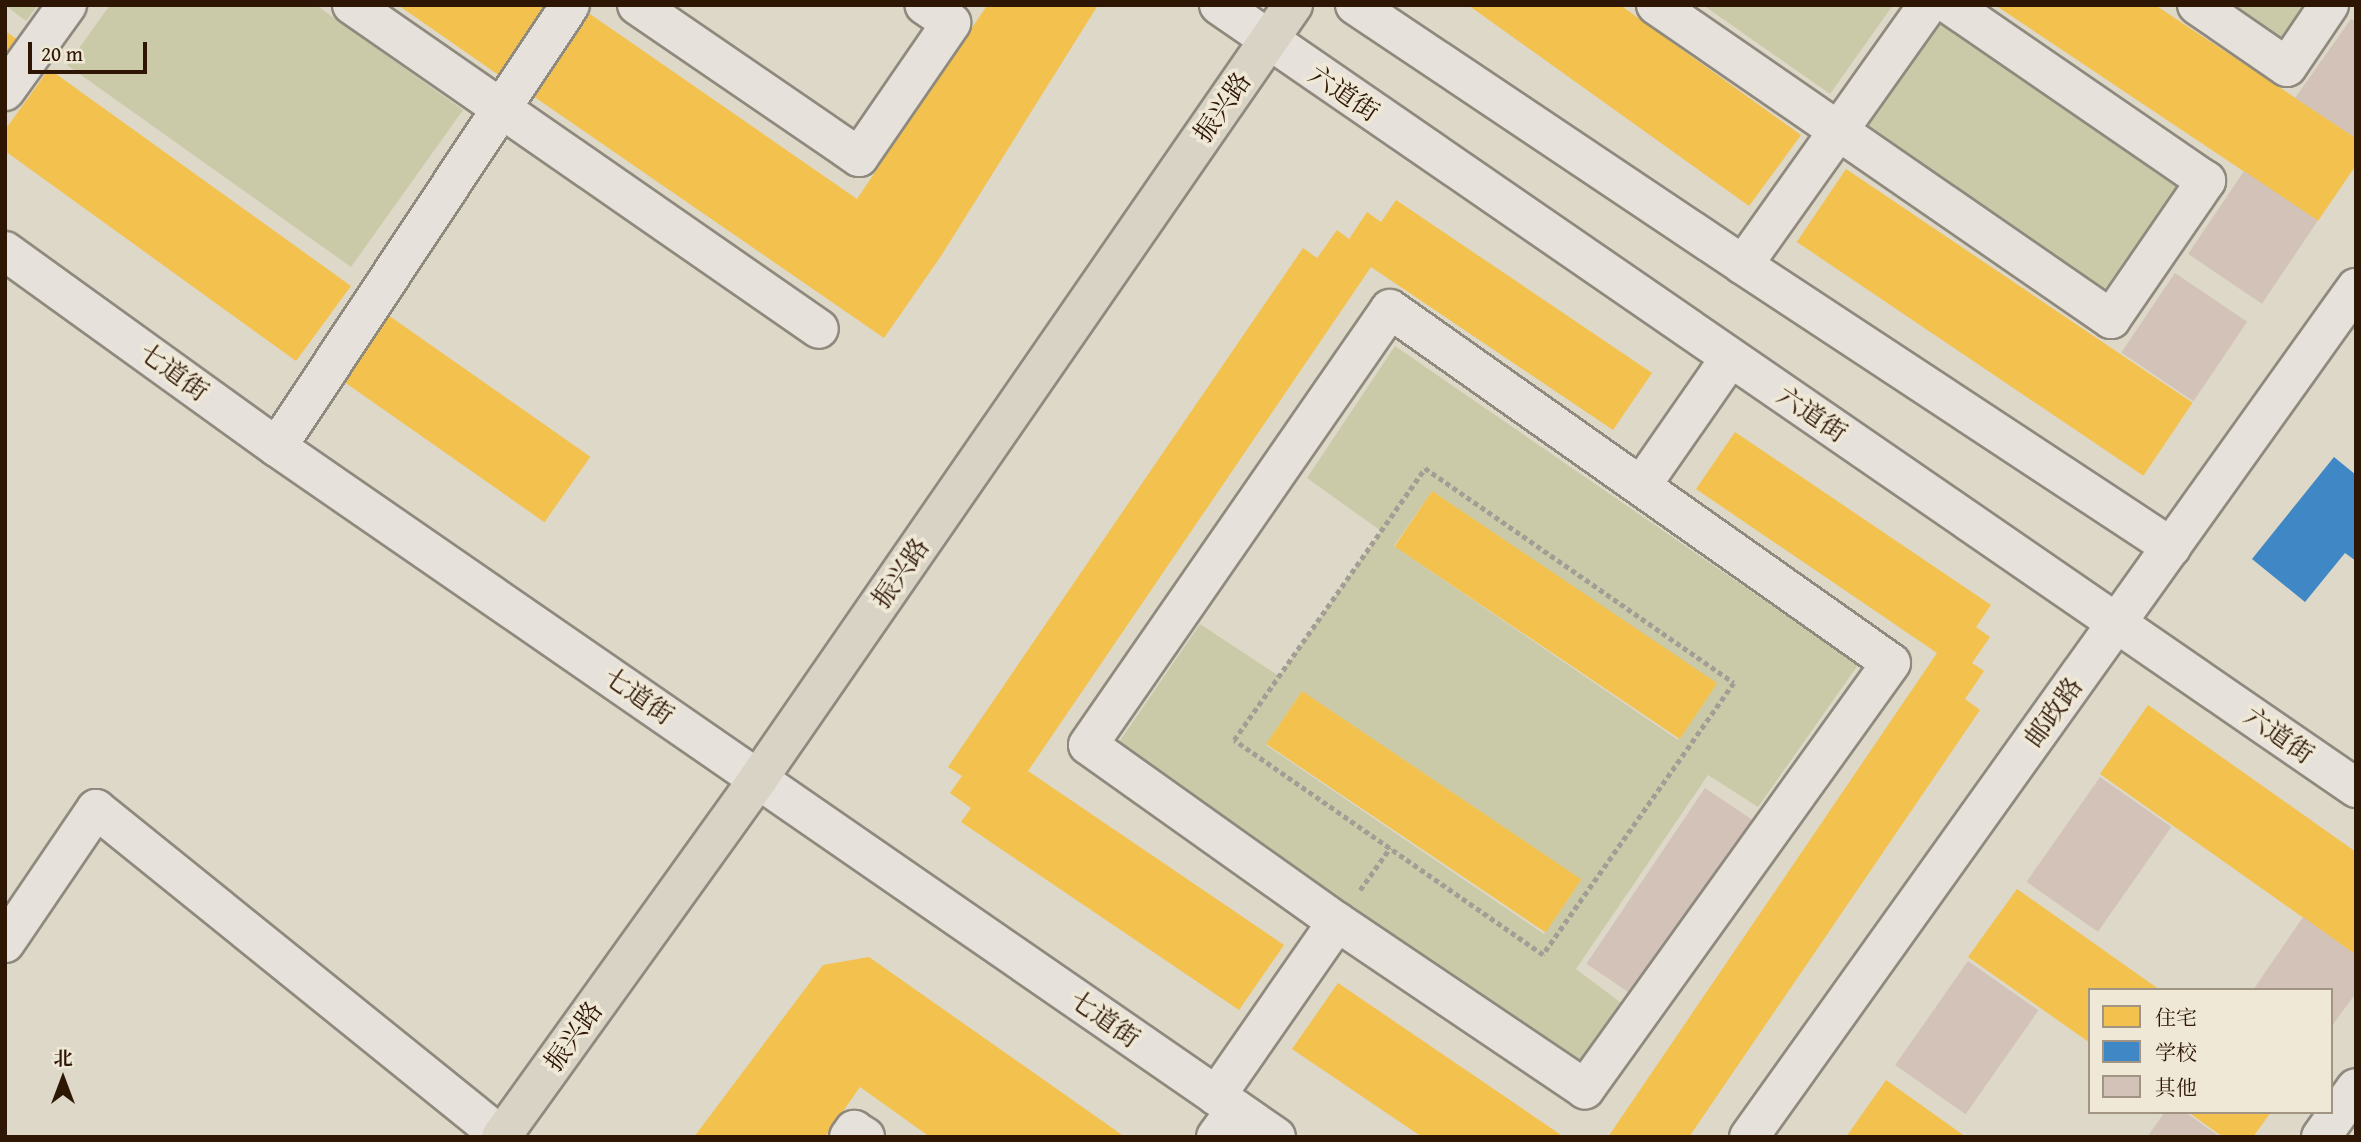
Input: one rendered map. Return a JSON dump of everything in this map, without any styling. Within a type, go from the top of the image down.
[{"type":"main road","name":"振兴路","points":[[501,1136],[758,779],[1293,5]]},
{"type":"street","points":[[5,91],[67,5]]},
{"type":"street","points":[[352,5],[819,329]]},
{"type":"street","points":[[277,447],[570,5]]},
{"type":"street","points":[[637,5],[859,157],[951,23],[924,5]]},
{"type":"street","name":"六道街","points":[[1219,5],[2356,788]]},
{"type":"street","points":[[1355,5],[1742,265],[2171,547]]},
{"type":"street","points":[[1656,5],[2111,319],[2206,181],[1950,5]]},
{"type":"street","points":[[1742,265],[1928,5]]},
{"type":"street","points":[[2197,5],[2287,66],[2329,5]]},
{"type":"street","name":"七道街","points":[[5,251],[277,447],[758,779],[1223,1114],[1276,1137]]},
{"type":"street","name":"邮政路","points":[[1749,1137],[2356,288]]},
{"type":"street","points":[[1390,309],[1891,663],[1585,1089],[1337,922],[1088,745],[1390,309]]},
{"type":"street","points":[[1641,486],[1730,358]]},
{"type":"street","points":[[5,943],[96,809],[501,1136]]},
{"type":"street","points":[[1223,1114],[1337,922]]},
{"type":"street","points":[[2321,1137],[2356,1088]]},
{"type":"street","points":[[849,1137],[854,1130],[865,1137]]},
{"type":"path","points":[[1425,468],[1734,683],[1543,955],[1390,848],[1234,740],[1425,468]]},
{"type":"path","points":[[1337,922],[1390,848]]},
{"type":"green space","points":[[5,5],[38,5],[26,21]]},
{"type":"green space","points":[[110,5],[316,5],[463,110],[351,267],[67,65]]},
{"type":"green space","points":[[1703,5],[1893,5],[1830,94]]},
{"type":"green space","points":[[2226,5],[2305,5],[2279,42]]},
{"type":"green space","points":[[1940,21],[2177,187],[2103,292],[1867,126]]},
{"type":"green space","points":[[1395,346],[1858,665],[1758,807],[1708,775],[1576,969],[1624,1005],[1581,1067],[1117,745],[1200,624],[1279,676],[1381,531],[1307,478]],"holes":[[[1432,491],[1715,684],[1678,740],[1394,546]],[[1302,691],[1581,880],[1544,934],[1266,745]]]},
{"type":"building: 住宅","points":[[398,5],[549,5],[500,76]]},
{"type":"building: 住宅","points":[[983,5],[1098,5],[941,256],[884,338],[533,96],[590,14],[857,199],[986,7]]},
{"type":"building: 住宅","points":[[1468,5],[1620,5],[1801,135],[1749,206]]},
{"type":"building: 住宅","points":[[1995,5],[2155,5],[2356,138],[2356,165],[2318,221]]},
{"type":"building: 住宅","points":[[5,31],[24,44],[5,70]]},
{"type":"building: 住宅","points":[[49,69],[351,286],[296,361],[5,151],[5,130]]},
{"type":"building: 住宅","points":[[1846,169],[2193,403],[2143,476],[1797,242]]},
{"type":"building: 住宅","points":[[1396,200],[1652,373],[1613,430],[1371,267],[1028,771],[1284,945],[1239,1010],[961,822],[971,808],[950,793],[962,776],[948,767],[1303,248],[1317,258],[1337,230],[1349,239],[1367,212],[1381,222]]},
{"type":"building: 住宅","points":[[388,315],[590,457],[544,522],[342,381]]},
{"type":"building: 住宅","points":[[1735,432],[1991,605],[1976,627],[1990,637],[1972,663],[1984,671],[1965,699],[1980,710],[1689,1137],[1608,1137],[1937,653],[1696,489]]},
{"type":"building: 住宅","points":[[1432,491],[1717,683],[1680,739],[1395,547]]},
{"type":"building: 住宅","points":[[1302,691],[1581,879],[1546,933],[1266,744]]},
{"type":"building: 住宅","points":[[2148,705],[2356,852],[2356,955],[2100,774]]},
{"type":"building: 住宅","points":[[2017,889],[2157,988],[2088,988],[2088,1042],[1968,957]]},
{"type":"building: 住宅","points":[[869,957],[1125,1137],[930,1137],[860,1087],[825,1137],[694,1137],[823,965]]},
{"type":"building: 住宅","points":[[1338,983],[1564,1137],[1422,1137],[1292,1049]]},
{"type":"building: 住宅","points":[[1886,1080],[1966,1137],[1846,1137]]},
{"type":"building: 住宅","points":[[2191,1114],[2270,1114],[2253,1137],[2223,1137]]},
{"type":"building: 学校","points":[[2334,457],[2356,475],[2356,561],[2345,553],[2305,602],[2252,559]]},
{"type":"building: 其他","points":[[2351,19],[2356,22],[2356,138],[2295,98]]},
{"type":"building: 其他","points":[[2244,171],[2318,221],[2262,304],[2188,254]]},
{"type":"building: 其他","points":[[2175,273],[2247,322],[2193,401],[2121,353]]},
{"type":"building: 其他","points":[[2100,777],[2171,827],[2098,932],[2027,882]]},
{"type":"building: 其他","points":[[1705,788],[1756,823],[1638,998],[1586,964]]},
{"type":"building: 其他","points":[[2303,917],[2356,955],[2356,993],[2333,1024],[2333,988],[2254,988]]},
{"type":"building: 其他","points":[[1968,961],[2038,1010],[1966,1114],[1895,1065]]},
{"type":"building: 其他","points":[[2164,1114],[2188,1114],[2220,1137],[2147,1137]]}]
